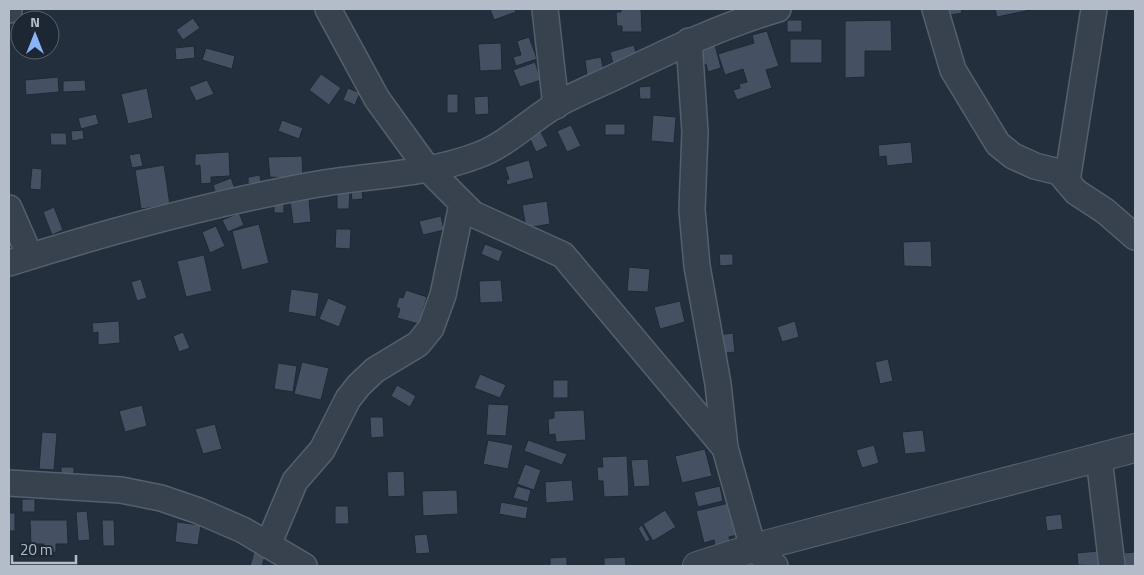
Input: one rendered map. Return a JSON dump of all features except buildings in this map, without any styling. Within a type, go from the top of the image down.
[{"type":"street","points":[[328,9],[377,99],[427,168],[474,214],[563,255],[725,448]]},
{"type":"street","points":[[545,9],[556,106]]},
{"type":"street","points":[[9,208],[19,260],[170,215],[323,182],[427,168],[476,156],[493,148],[556,106],[689,41],[742,20],[778,9]]},
{"type":"street","points":[[935,9],[953,70],[998,144],[1020,159],[1059,172],[1076,192],[1105,211],[1135,237]]},
{"type":"street","points":[[1067,181],[1094,9]]},
{"type":"street","points":[[689,41],[695,132],[692,210],[696,257],[718,384],[725,448],[753,548],[775,566]]},
{"type":"street","points":[[268,545],[295,480],[322,450],[348,400],[359,385],[375,370],[418,344],[431,328],[443,295],[462,204]]},
{"type":"street","points":[[697,566],[753,548],[1135,448]]},
{"type":"street","points":[[1099,458],[1112,566]]},
{"type":"street","points":[[9,483],[121,490],[161,498],[200,511],[243,530],[304,566]]}]
